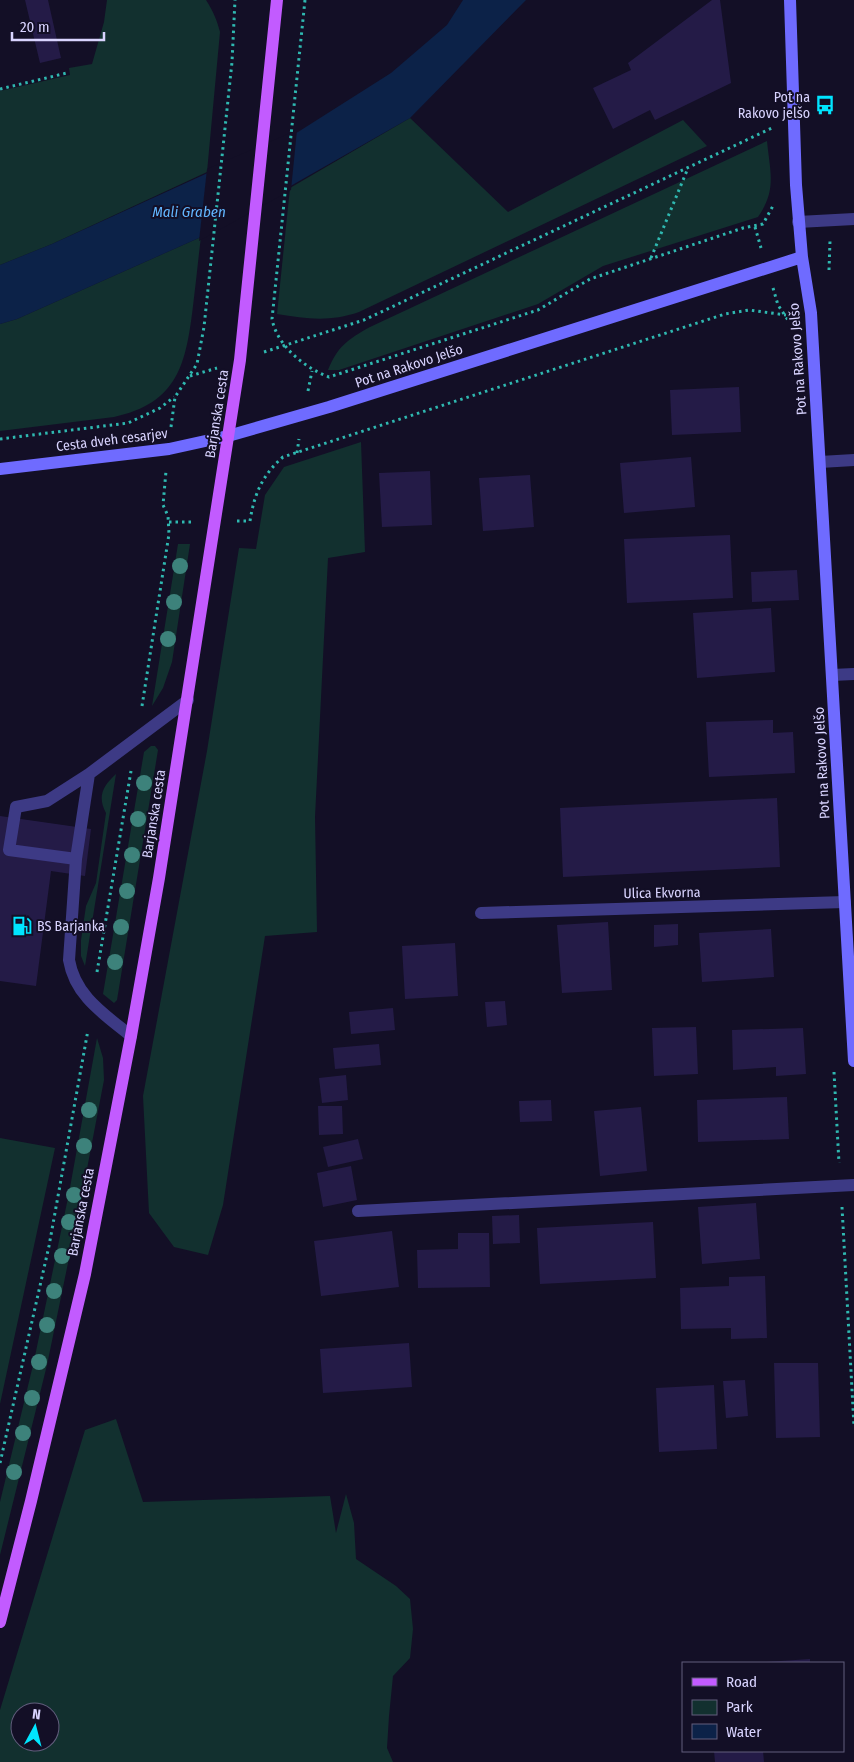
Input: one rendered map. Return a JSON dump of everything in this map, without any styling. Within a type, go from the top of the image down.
[{"type":"main road","name":"Barjanska cesta","points":[[0,1622],[72,1330],[131,1036],[188,700],[247,306],[276,0]]},
{"type":"street","points":[[790,0],[798,222],[802,257]]},
{"type":"street","points":[[798,222],[854,218]]},
{"type":"street","name":"Pot na Rakovo Jelšo","points":[[228,436],[329,407],[802,257],[811,313],[845,902],[851,945],[854,1061]]},
{"type":"street","name":"Cesta dveh cesarjev","points":[[0,469],[169,448],[228,436]]},
{"type":"street","points":[[820,462],[854,460]]},
{"type":"street","points":[[832,675],[854,674]]},
{"type":"street","points":[[76,859],[9,850],[16,807],[47,801],[89,774],[188,700]]},
{"type":"street","points":[[89,774],[76,859],[68,952],[71,970],[81,992],[92,1004],[131,1036]]},
{"type":"street","name":"Ulica Ekvorna","points":[[481,913],[845,902]]},
{"type":"street","points":[[358,1211],[854,1185]]},
{"type":"path","name":"Barjanska cesta","points":[[172,417],[175,397],[197,364],[204,327],[232,62],[236,0]]},
{"type":"path","points":[[305,0],[300,28],[273,293],[272,319],[274,332],[284,346],[364,320],[775,127]]},
{"type":"path","points":[[0,89],[68,73]]},
{"type":"path","points":[[651,258],[689,168]]},
{"type":"path","name":"Pot na Rakovo Jelšo","points":[[284,346],[312,371],[329,377],[538,310],[590,279],[743,228],[763,224],[775,201]]},
{"type":"path","points":[[829,276],[831,220]]},
{"type":"path","name":"Pot na Rakovo Jelšo","points":[[241,521],[250,521],[254,500],[268,472],[283,457],[731,313],[759,310],[786,315]]},
{"type":"path","name":"Cesta dveh cesarjev","points":[[0,440],[128,423],[160,408],[175,397]]},
{"type":"path","points":[[164,480],[163,505],[169,522],[168,542]]},
{"type":"path","points":[[169,522],[190,522]]},
{"type":"green space","points":[[107,0],[206,0],[220,32],[207,172],[52,244],[0,265],[0,91],[70,75],[69,68],[92,64],[104,22]]},
{"type":"green space","points":[[410,118],[508,212],[683,120],[707,146],[359,312],[318,319],[277,314],[290,188]]},
{"type":"green space","points":[[767,141],[771,180],[770,189],[768,198],[758,217],[603,266],[538,304],[339,370],[328,370],[344,344],[370,327]]},
{"type":"green space","points":[[201,237],[187,346],[175,378],[165,391],[152,402],[135,411],[114,417],[0,431],[0,324],[17,319]]},
{"type":"green space","points":[[361,442],[365,552],[328,558],[315,817],[317,932],[265,936],[223,1205],[208,1255],[174,1247],[149,1213],[143,1096],[207,751],[239,548],[256,549],[265,495],[284,467]]},
{"type":"green space","points":[[178,544],[190,544],[172,662],[163,688],[152,706]]},
{"type":"green space","points":[[151,746],[155,746],[158,750],[117,1000],[114,1003],[103,994],[144,752]]},
{"type":"green space","points":[[116,774],[85,966],[81,956],[81,940],[86,906],[96,883],[106,813],[103,807],[102,796],[105,787]]},
{"type":"green space","points":[[97,1038],[103,1058],[104,1080],[47,1365],[0,1555],[0,1502],[34,1361],[69,1193]]},
{"type":"green space","points":[[0,1138],[55,1148],[0,1404]]},
{"type":"green space","points":[[116,1419],[143,1502],[330,1496],[336,1533],[346,1494],[354,1523],[356,1559],[396,1586],[410,1599],[413,1629],[410,1658],[393,1676],[387,1748],[393,1762],[0,1762],[0,1710],[85,1430]]},
{"type":"water","name":"Mali Graben","points":[[463,0],[526,0],[410,118],[201,237],[17,319],[0,324],[0,265],[52,244],[298,132],[391,73],[447,25]]},
{"type":"pier","points":[[297,130],[291,190],[199,241],[207,169]]},
{"type":"building","points":[[25,0],[48,0],[61,58],[40,63]]},
{"type":"building","points":[[712,0],[720,0],[731,83],[655,120],[650,110],[613,129],[593,88],[631,70],[628,63]]},
{"type":"building","points":[[739,387],[741,432],[672,435],[670,390]]},
{"type":"building","points":[[691,457],[695,507],[624,513],[620,463]]},
{"type":"building","points":[[430,471],[432,525],[382,527],[379,473]]},
{"type":"building","points":[[530,475],[534,527],[483,531],[479,478]]},
{"type":"building","points":[[730,535],[733,598],[627,603],[624,539]]},
{"type":"building","points":[[797,570],[799,600],[752,602],[751,572]]},
{"type":"building","points":[[771,608],[775,672],[697,678],[693,613]]},
{"type":"building","points":[[773,720],[773,733],[793,732],[795,773],[709,777],[706,722]]},
{"type":"building","points":[[777,798],[780,867],[563,877],[560,808]]},
{"type":"building","points":[[0,816],[91,829],[85,876],[51,871],[36,986],[0,981]]},
{"type":"building","points":[[608,922],[612,990],[562,993],[557,925]]},
{"type":"building","points":[[678,924],[678,945],[654,947],[654,925]]},
{"type":"building","points":[[771,929],[774,977],[702,982],[699,933]]},
{"type":"building","points":[[455,943],[458,996],[405,999],[402,946]]},
{"type":"building","points":[[505,1001],[507,1025],[487,1027],[485,1002]]},
{"type":"building","points":[[393,1008],[395,1030],[351,1034],[349,1012]]},
{"type":"building","points":[[696,1027],[698,1074],[654,1076],[652,1028]]},
{"type":"building","points":[[803,1028],[806,1074],[776,1076],[776,1067],[733,1070],[732,1030]]},
{"type":"building","points":[[379,1044],[381,1065],[335,1069],[333,1048]]},
{"type":"building","points":[[346,1075],[348,1100],[322,1103],[319,1078]]},
{"type":"building","points":[[787,1097],[789,1139],[698,1142],[697,1100]]},
{"type":"building","points":[[551,1100],[552,1121],[520,1122],[519,1101]]},
{"type":"building","points":[[318,1106],[342,1106],[343,1134],[319,1135]]},
{"type":"building","points":[[641,1107],[647,1171],[600,1176],[594,1111]]},
{"type":"building","points":[[358,1139],[363,1159],[328,1167],[323,1147]]},
{"type":"building","points":[[351,1166],[357,1200],[323,1207],[317,1173]]},
{"type":"building","points":[[756,1203],[760,1259],[702,1264],[698,1207]]},
{"type":"building","points":[[519,1215],[520,1243],[493,1244],[492,1216]]},
{"type":"building","points":[[653,1222],[656,1278],[540,1284],[537,1228]]},
{"type":"building","points":[[392,1231],[399,1287],[321,1296],[314,1241]]},
{"type":"building","points":[[458,1233],[489,1233],[490,1287],[418,1288],[417,1250],[458,1249]]},
{"type":"building","points":[[765,1276],[767,1338],[731,1339],[731,1328],[681,1329],[680,1288],[729,1286],[729,1277]]},
{"type":"building","points":[[409,1343],[412,1387],[323,1393],[320,1349]]},
{"type":"building","points":[[774,1363],[818,1363],[820,1437],[776,1438]]},
{"type":"building","points":[[745,1380],[748,1416],[726,1418],[723,1381]]},
{"type":"building","points":[[714,1385],[717,1449],[659,1452],[656,1388]]},
{"type":"building","points":[[810,1659],[810,1662],[766,1662]]},
{"type":"building","points":[[714,1752],[763,1752],[764,1762],[715,1762]]},
{"type":"place","name":"Pot na Rakovo jelšo","points":[[825,105]]},
{"type":"place","name":"BS Barjanka","points":[[22,926]]}]
